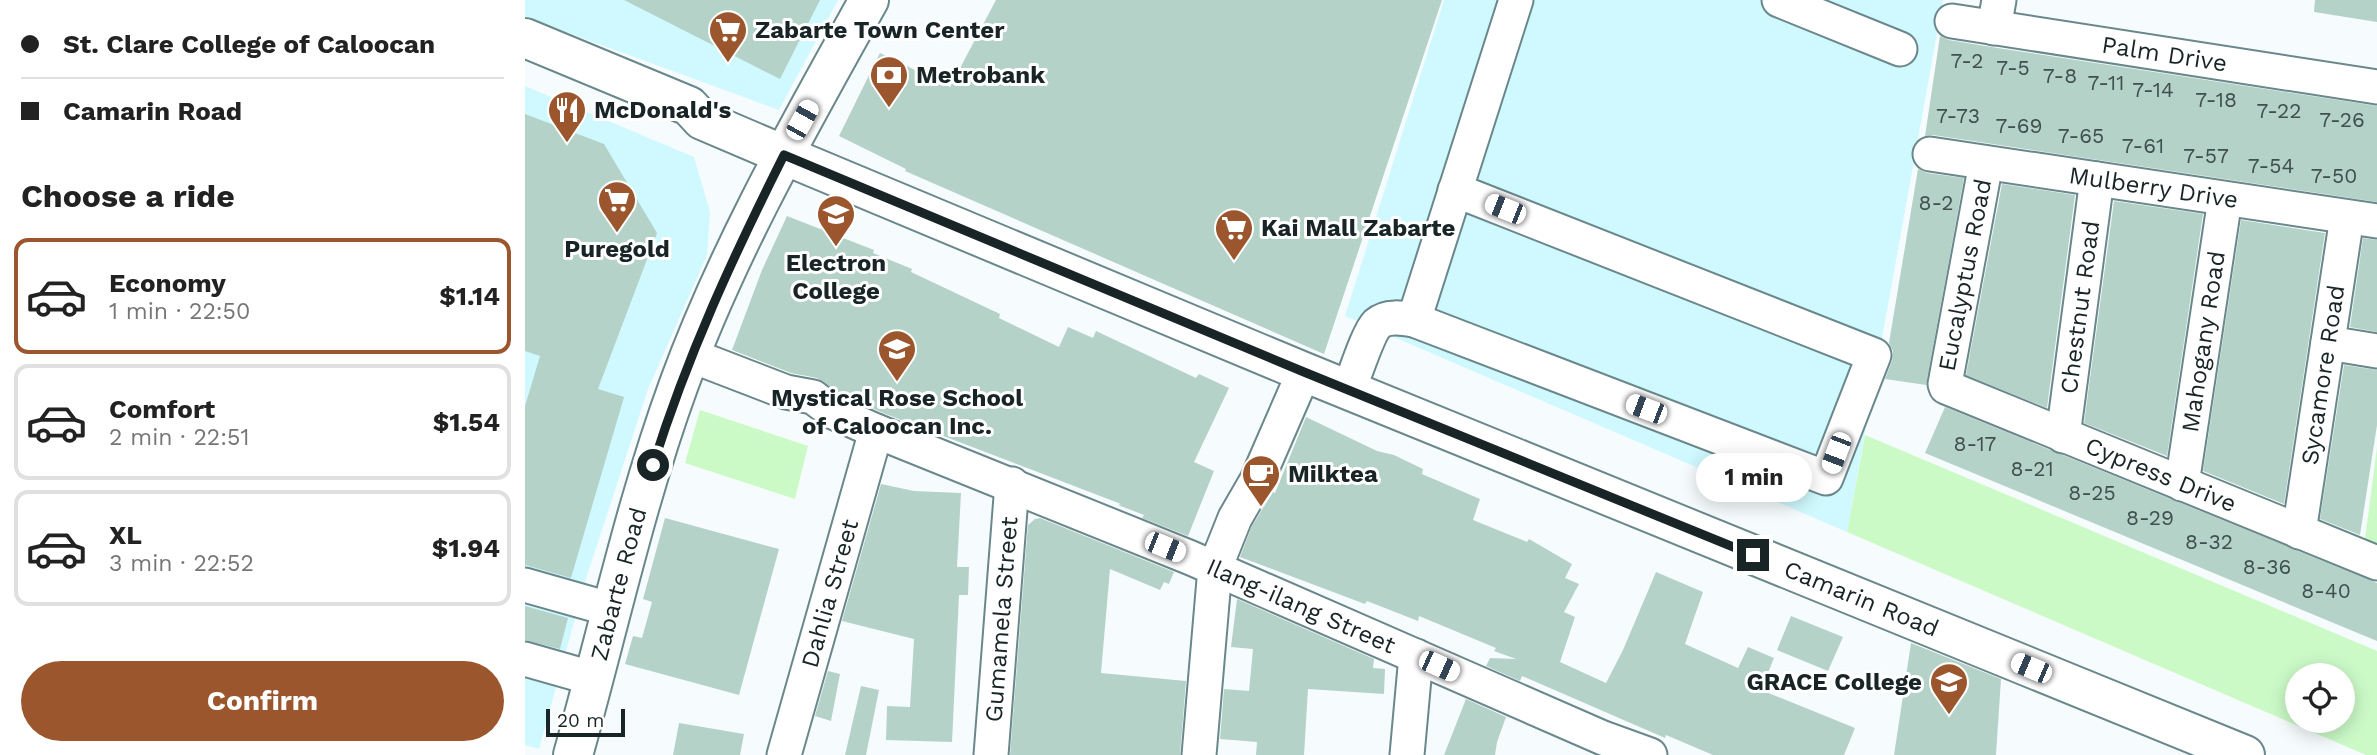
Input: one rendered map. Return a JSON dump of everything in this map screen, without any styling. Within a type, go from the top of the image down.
[{"type":"main road","name":"Zabarte Road","points":[[573,755],[653,465],[690,355],[784,155],[869,0]]},
{"type":"main road","name":"Camarin Road","points":[[525,38],[689,106],[702,120]]},
{"type":"main road","name":"Camarin Road","points":[[525,54],[685,120],[702,120],[2208,748],[2245,755]]},
{"type":"street","points":[[1414,320],[1515,0]]},
{"type":"street","points":[[1779,0],[1900,49]]},
{"type":"street","name":"Palm Drive","points":[[1952,21],[1996,14],[2377,87]]},
{"type":"street","name":"Mulberry Drive","points":[[1930,154],[2362,219]]},
{"type":"street","name":"Eucalyptus Road","points":[[1946,387],[1986,163]]},
{"type":"street","name":"Chestnut Road","points":[[2063,436],[2097,179]]},
{"type":"street","points":[[1349,389],[1378,323],[1389,318],[1414,320],[1826,478],[1874,355],[1455,190]]},
{"type":"street","name":"Mahogany Road","points":[[2182,484],[2225,199]]},
{"type":"street","name":"Sycamore Road","points":[[2299,532],[2328,343],[2362,219]]},
{"type":"street","points":[[2328,343],[2377,351]]},
{"type":"street","name":"Ilang-ilang Street","points":[[690,355],[786,392],[813,397],[833,412],[876,431],[1215,568],[1416,656],[1602,746],[1650,755]]},
{"type":"street","points":[[1199,755],[1215,568],[1235,518],[1244,474],[1296,369]]},
{"type":"street","name":"Cypress Drive","points":[[1946,387],[2377,563]]},
{"type":"street","name":"Dahlia Street","points":[[784,755],[876,431]]},
{"type":"street","name":"Gumamela Street","points":[[991,755],[1012,484]]},
{"type":"street","points":[[525,585],[613,610]]},
{"type":"street","points":[[1407,755],[1416,656]]},
{"type":"street","points":[[525,659],[595,679]]},
{"type":"shaded area","name":"Zabarte Town Center","points":[[525,0],[838,0],[779,110],[525,17]]},
{"type":"shaded area","points":[[1444,0],[1943,0],[1847,532],[1345,316]]},
{"type":"shaded area","name":"Puregold","points":[[525,86],[694,157],[710,212],[707,255],[648,389],[585,582],[539,749],[525,745]]},
{"type":"green space","points":[[700,410],[808,446],[795,499],[685,463]]},
{"type":"green space","points":[[1865,435],[2377,651],[2377,755],[2366,755],[2315,733],[2355,733],[2355,663],[2285,663],[2285,720],[1847,532]]},
{"type":"green space","points":[[2377,447],[2377,552],[2364,547]]},
{"type":"building","points":[[624,0],[820,0],[780,79]]},
{"type":"building","name":"Kai Mall Zabarte","points":[[996,0],[1442,0],[1324,354],[905,171],[906,169],[839,136],[880,53],[950,87]]},
{"type":"building","points":[[2315,0],[2377,0],[2377,22],[2314,12]]},
{"type":"building","points":[[1940,36],[1991,47],[2377,106],[2377,202],[1933,135],[1925,136]]},
{"type":"building","name":"Puregold","points":[[525,114],[604,144],[657,233],[598,389],[624,397],[571,578],[525,565],[525,406],[540,356],[525,351]]},
{"type":"building","points":[[1918,169],[1927,173],[1964,178],[1926,385],[1885,379],[1892,361],[1893,351],[1889,343]]},
{"type":"building","points":[[2002,184],[2075,195],[2047,408],[1966,375]]},
{"type":"building","points":[[2114,201],[2203,214],[2167,456],[2084,423]]},
{"type":"building","points":[[787,216],[874,250],[873,253],[912,269],[911,272],[1000,314],[999,318],[1059,347],[1068,327],[1093,338],[1096,331],[1196,378],[1199,374],[1229,388],[1194,462],[1214,471],[1188,536],[1142,518],[1144,515],[1118,505],[1121,504],[883,413],[843,395],[817,378],[791,373],[732,350],[762,270]]},
{"type":"building","points":[[2241,220],[2325,233],[2284,504],[2203,471]]},
{"type":"building","points":[[2363,238],[2377,240],[2377,332],[2350,327]]},
{"type":"building","points":[[2344,365],[2377,370],[2377,425],[2360,535],[2320,519]]},
{"type":"building","points":[[1945,407],[2377,583],[2377,641],[1925,453]]},
{"type":"building","points":[[1306,417],[1377,451],[1394,455],[1423,469],[1422,474],[1480,499],[1473,520],[1527,542],[1529,539],[1572,564],[1565,578],[1579,584],[1564,612],[1575,617],[1560,662],[1606,683],[1656,572],[1703,592],[1685,644],[1738,668],[1748,647],[1774,658],[1761,690],[1855,728],[1844,755],[1713,755],[1666,735],[1665,738],[1522,676],[1520,681],[1486,666],[1490,658],[1516,659],[1494,651],[1496,648],[1419,616],[1418,621],[1367,601],[1365,604],[1240,557],[1252,526],[1273,492],[1275,493]]},
{"type":"building","points":[[881,484],[914,491],[961,493],[957,567],[969,567],[968,595],[959,595],[952,742],[886,740],[887,706],[910,707],[914,639],[842,621]]},
{"type":"building","points":[[665,518],[779,549],[739,695],[625,664],[633,636],[642,638],[652,602],[643,599]]},
{"type":"building","points":[[1040,518],[1174,572],[1169,584],[1164,582],[1160,590],[1110,569],[1101,673],[1186,681],[1180,755],[1010,755],[1028,525]]},
{"type":"building","points":[[1237,599],[1374,659],[1373,668],[1385,669],[1384,694],[1308,689],[1304,755],[1256,755],[1257,742],[1220,739],[1224,689],[1249,691],[1253,649],[1231,647]]},
{"type":"building","points":[[525,606],[568,618],[560,649],[525,640]]},
{"type":"building","points":[[1791,616],[1843,637],[1828,671],[1777,650]]},
{"type":"building","name":"GRACE College","points":[[1911,643],[2001,679],[1996,755],[1894,755]]},
{"type":"building","points":[[828,671],[840,674],[831,721],[815,716]]},
{"type":"building","points":[[861,686],[879,690],[866,755],[845,755]]},
{"type":"building","points":[[1466,699],[1506,717],[1495,755],[1444,755]]},
{"type":"building","points":[[679,723],[744,734],[740,755],[673,755]]},
{"type":"place","name":"Zabarte Town Center","points":[[728,64]]},
{"type":"place","name":"Metrobank","points":[[889,109]]},
{"type":"place","name":"McDonald's","points":[[567,144]]},
{"type":"place","name":"Puregold","points":[[617,234]]},
{"type":"place","name":"Electron College","points":[[836,248]]},
{"type":"place","name":"Kai Mall Zabarte","points":[[1234,262]]},
{"type":"place","name":"Mystical Rose School of Caloocan Inc.","points":[[897,383]]},
{"type":"place","name":"Milktea","points":[[1261,508]]},
{"type":"place","name":"GRACE College","points":[[1949,716]]},
{"type":"route","points":[[653,465],[679,383],[702,326],[784,155],[1304,372],[1753,555]]}]
